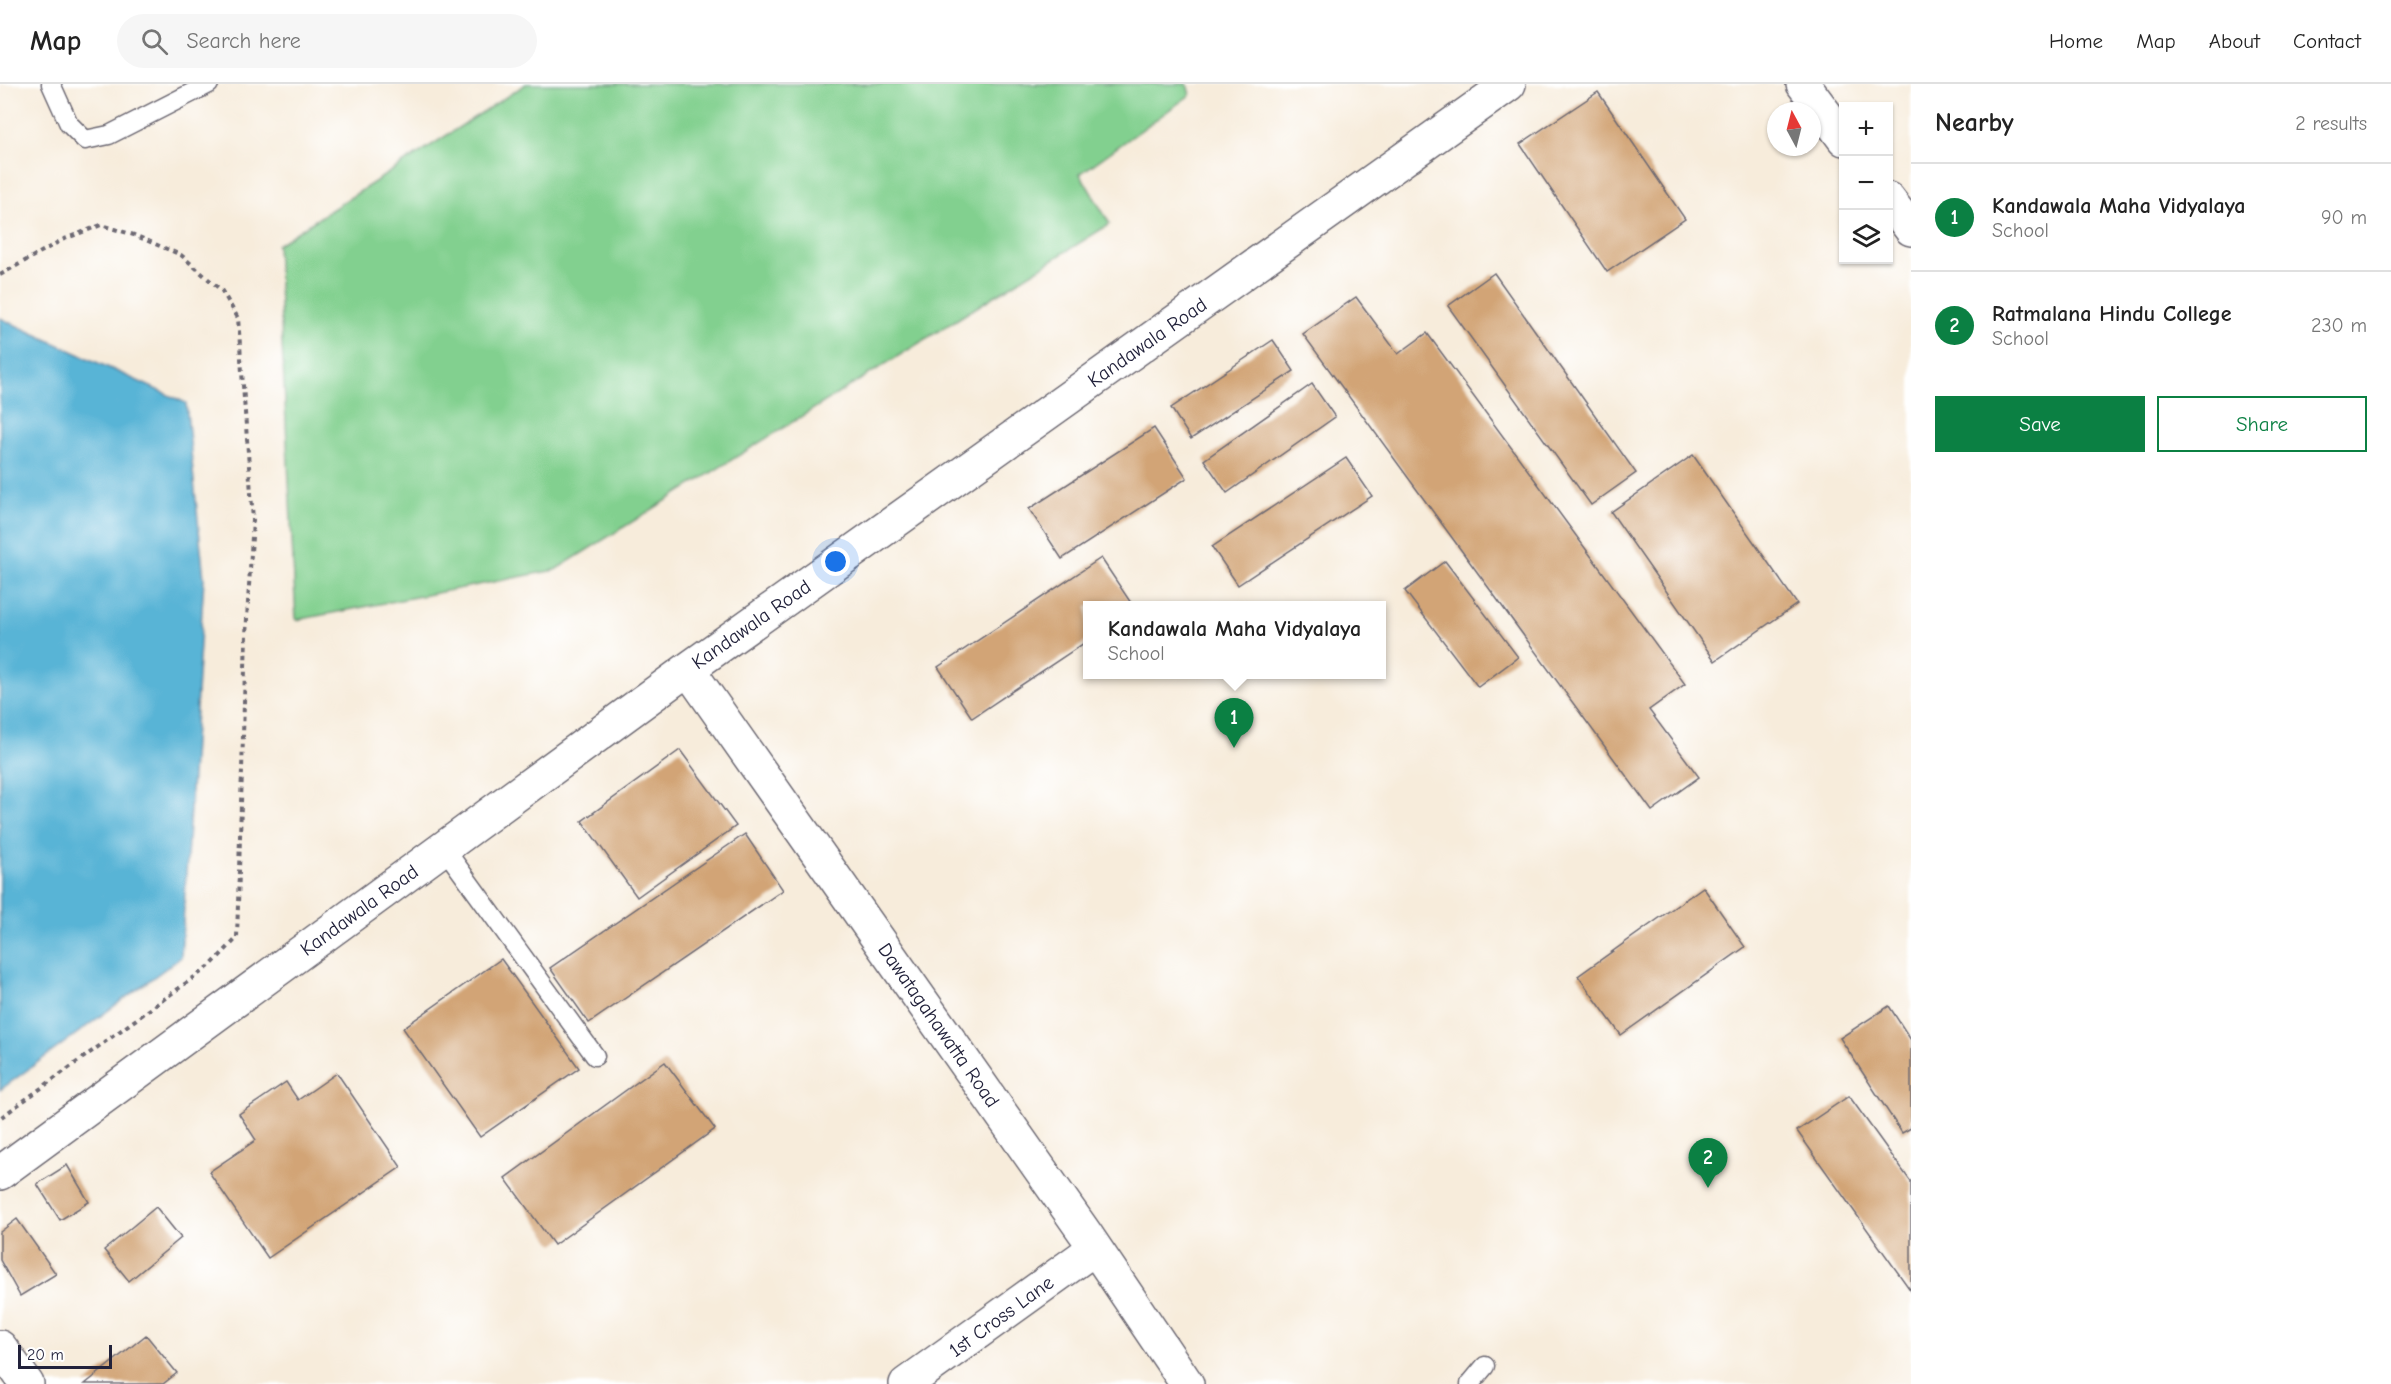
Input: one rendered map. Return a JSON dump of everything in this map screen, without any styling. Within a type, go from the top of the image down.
[{"type":"street","name":"Kandawala Road","points":[[0,1173],[688,669],[1509,84]]},
{"type":"street","points":[[1803,84],[1839,132]]},
{"type":"street","points":[[1893,206],[1911,229]]},
{"type":"street","name":"Dawatagahawatta Road","points":[[688,669],[1095,1248],[1187,1384]]},
{"type":"street","name":"1st Cross Lane","points":[[906,1384],[1095,1248]]},
{"type":"street","points":[[0,1347],[27,1384]]},
{"type":"lane","points":[[51,84],[69,124],[85,140],[109,135],[209,84]]},
{"type":"lane","points":[[444,848],[595,1056]]},
{"type":"lane","points":[[1470,1384],[1485,1366]]},
{"type":"path","points":[[0,275],[62,240],[101,225],[134,235],[181,255],[222,291],[238,318],[253,520],[246,635],[237,938],[211,965],[0,1118]]},
{"type":"green space","points":[[526,84],[1187,84],[1190,95],[1080,174],[1110,224],[555,570],[296,620],[277,245]]},
{"type":"water","points":[[0,318],[186,403],[204,578],[181,957],[0,1090]]},
{"type":"building","points":[[1598,92],[1685,219],[1607,272],[1520,144]]},
{"type":"building","points":[[1494,273],[1636,473],[1591,505],[1448,306]]},
{"type":"building","points":[[1356,297],[1398,354],[1427,333],[1685,684],[1649,710],[1699,777],[1652,811],[1303,334]]},
{"type":"building","points":[[1273,340],[1294,371],[1191,439],[1171,408]]},
{"type":"building","points":[[1312,384],[1335,417],[1227,493],[1204,460]]},
{"type":"building","points":[[1154,428],[1187,478],[1062,559],[1029,509]]},
{"type":"building","points":[[1693,455],[1797,604],[1715,661],[1611,512]]},
{"type":"building","points":[[1346,458],[1372,496],[1238,585],[1212,547]]},
{"type":"building","points":[[1101,558],[1130,601],[1083,601],[1083,644],[972,718],[938,667]]},
{"type":"building","points":[[1445,561],[1518,657],[1478,687],[1405,591]]},
{"type":"building","points":[[680,750],[736,826],[637,897],[582,821]]},
{"type":"building","points":[[745,834],[783,890],[589,1023],[550,968]]},
{"type":"building","points":[[1703,887],[1745,947],[1621,1035],[1578,976]]},
{"type":"building","points":[[501,959],[579,1068],[480,1137],[403,1028]]},
{"type":"building","points":[[1889,1006],[1911,1040],[1911,1128],[1902,1133],[1840,1038]]},
{"type":"building","points":[[665,1062],[715,1129],[554,1245],[505,1178]]},
{"type":"building","points":[[337,1073],[401,1167],[268,1258],[209,1172],[256,1140],[239,1114],[286,1082],[298,1100]]},
{"type":"building","points":[[1849,1096],[1911,1182],[1911,1291],[1797,1131]]},
{"type":"building","points":[[67,1165],[89,1202],[60,1220],[37,1184]]},
{"type":"building","points":[[156,1207],[181,1238],[129,1281],[104,1250]]},
{"type":"building","points":[[17,1219],[56,1274],[20,1296],[0,1260],[0,1232]]},
{"type":"building","points":[[146,1335],[177,1373],[163,1384],[85,1384]]},
{"type":"place","name":"Kandawala Maha Vidyalaya","points":[[1234,748]]},
{"type":"place","name":"Ratmalana Hindu College","points":[[1708,1188]]}]
